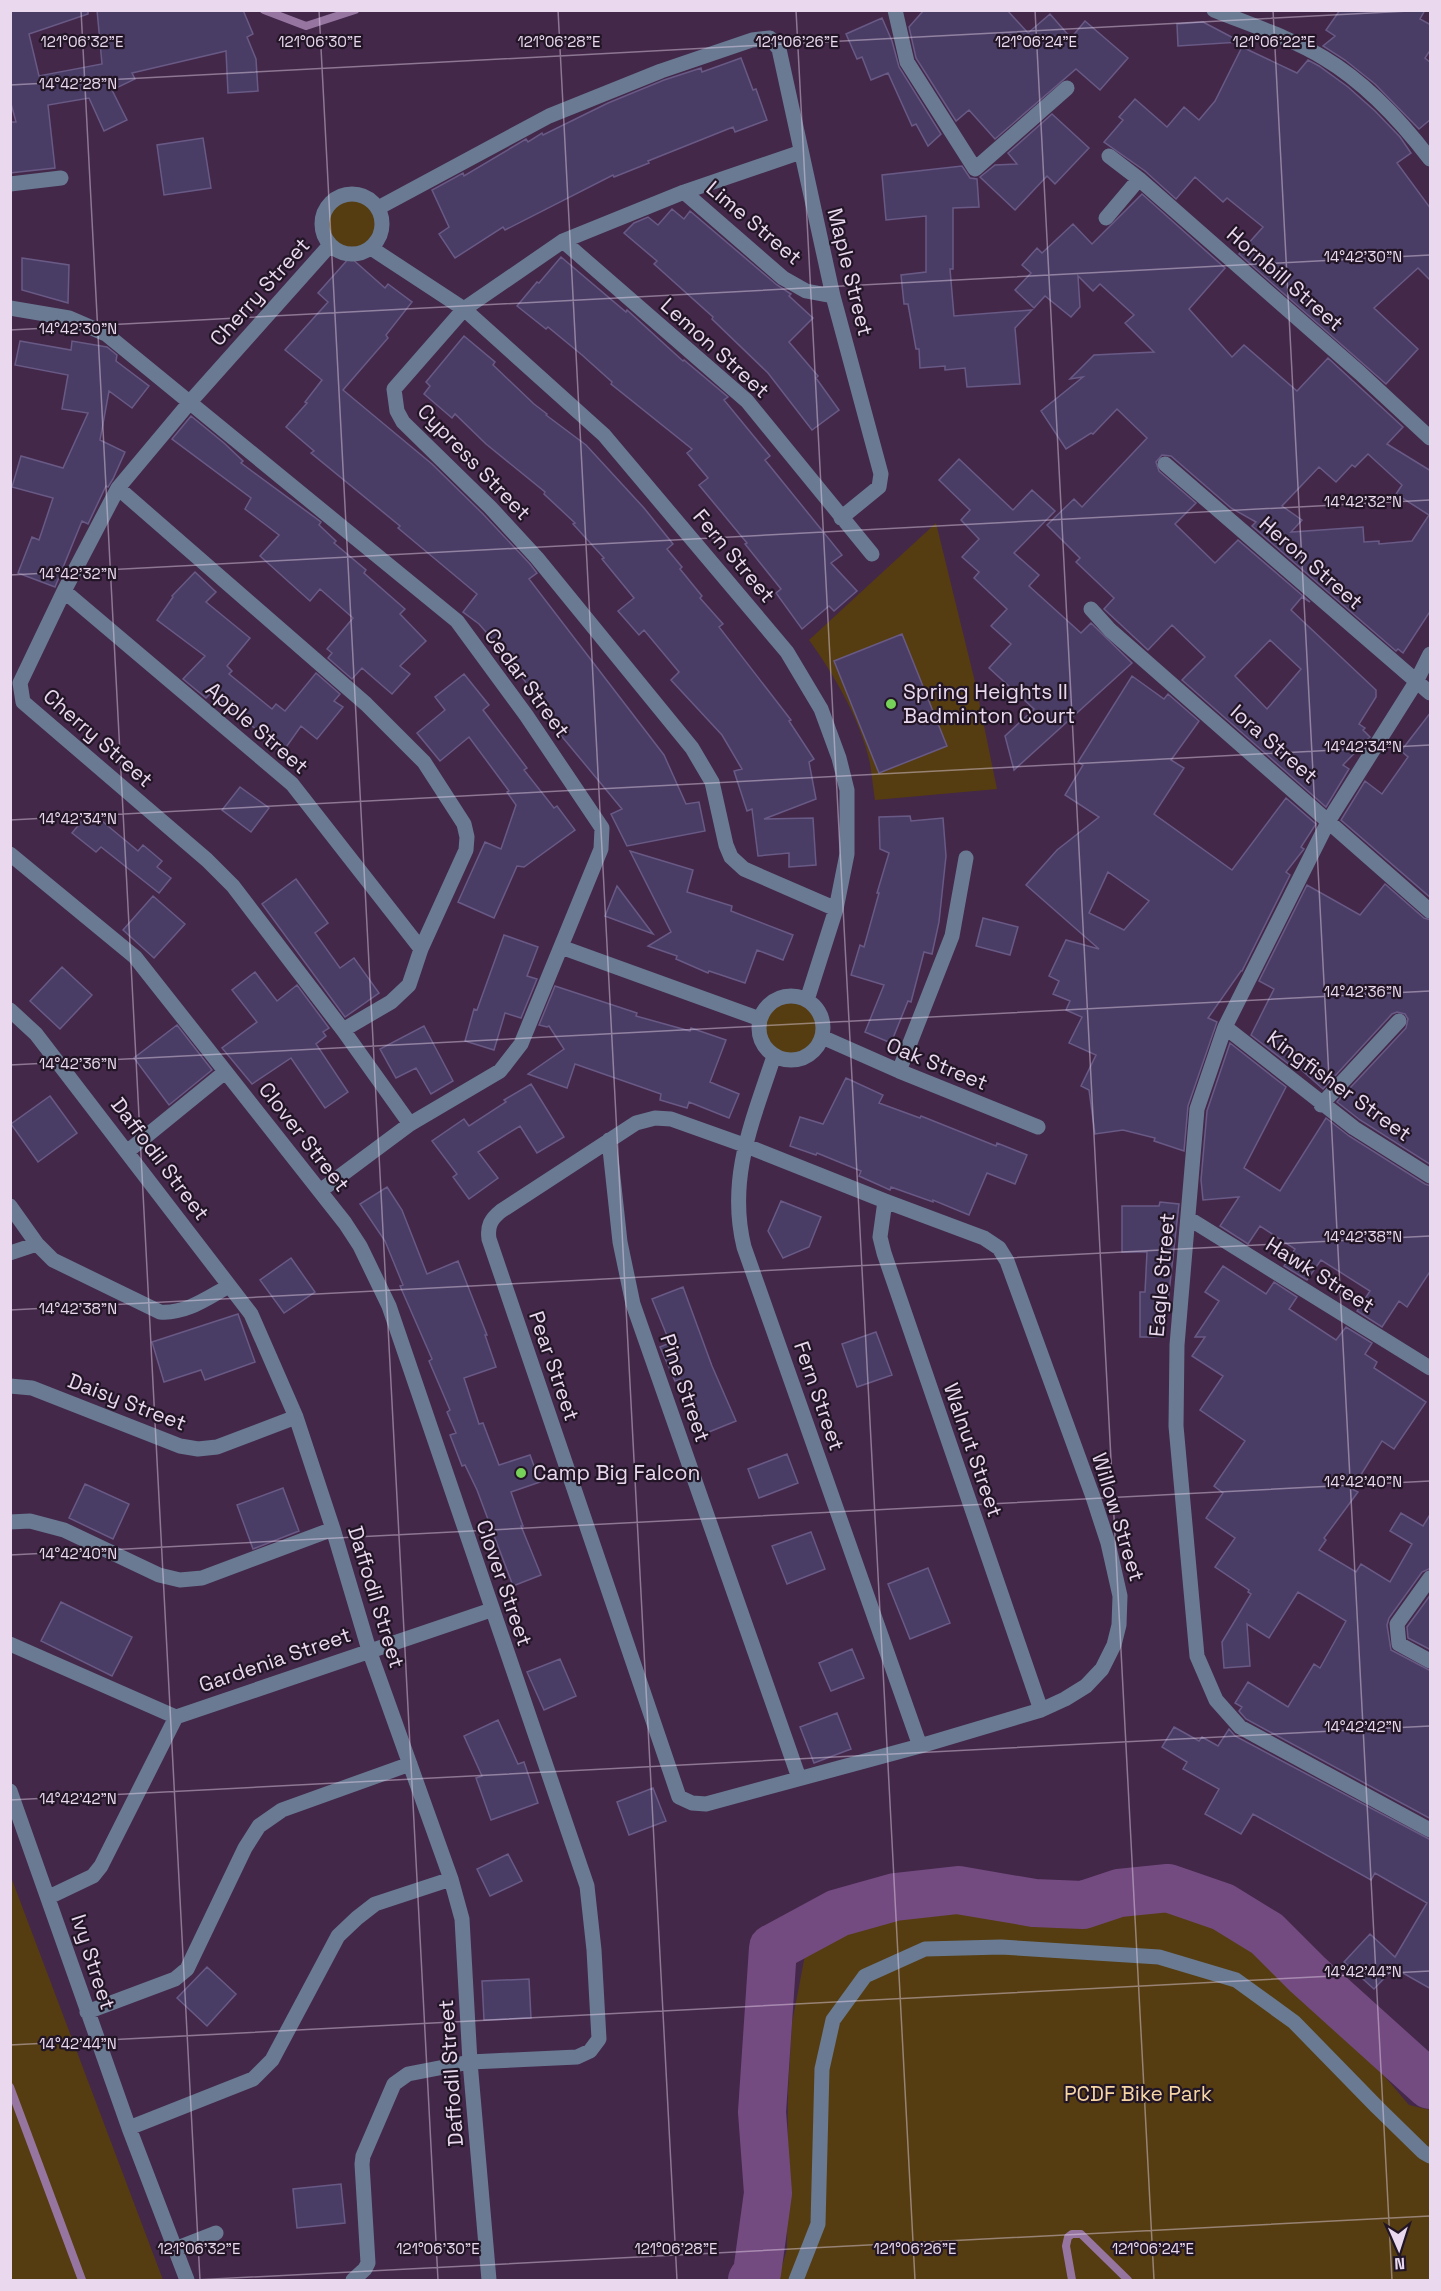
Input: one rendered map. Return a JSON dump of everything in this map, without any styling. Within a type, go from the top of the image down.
[{"type":"street","points":[[895,10],[907,62],[975,169],[1067,88]]},
{"type":"street","points":[[1214,10],[1274,34],[1324,58],[1359,83],[1410,134],[1431,159]]},
{"type":"street","name":"Maple Street","points":[[378,208],[549,116],[661,71],[752,40],[770,38],[779,49],[832,296],[881,474],[879,487],[841,518]]},
{"type":"street","name":"Cypress Street","points":[[801,152],[684,192],[563,241],[464,309],[394,388],[397,411],[403,422],[490,507],[537,558],[692,748],[712,782],[726,845],[731,857],[744,869],[836,909]]},
{"type":"street","name":"Hornbill Street","points":[[1109,156],[1139,179],[1431,438]]},
{"type":"street","points":[[10,184],[61,178]]},
{"type":"street","points":[[1106,218],[1139,179]]},
{"type":"street","name":"Lime Street","points":[[684,192],[783,278],[807,291],[832,296]]},
{"type":"street","points":[[353,194],[367,198],[378,208],[382,222],[380,236],[371,248],[357,254],[343,253],[330,245],[323,233],[321,219],[328,206],[339,196],[353,194]]},
{"type":"street","name":"Lemon Street","points":[[563,241],[747,401],[872,554]]},
{"type":"street","name":"Cherry Street","points":[[330,245],[190,402],[118,488],[64,591],[20,683],[23,702],[207,860],[226,879],[343,1030],[410,1124]]},
{"type":"street","name":"Fern Street","points":[[371,248],[464,309],[604,435],[787,652],[821,709],[839,758],[847,790],[847,854],[836,909],[807,1000]]},
{"type":"street","name":"Cedar Street","points":[[10,308],[69,318],[106,334],[457,621],[532,724],[602,828],[601,849],[521,1044],[511,1059],[500,1071],[410,1124],[320,1191]]},
{"type":"street","name":"Heron Street","points":[[1166,464],[1431,693]]},
{"type":"street","points":[[118,488],[366,704],[424,762],[464,824],[467,837],[466,850],[421,950],[409,985],[391,1002],[343,1030]]},
{"type":"street","name":"Apple Street","points":[[64,591],[292,784],[421,950]]},
{"type":"street","name":"Iora Street","points":[[1091,609],[1110,630],[1431,911]]},
{"type":"street","name":"Eagle Street","points":[[1431,654],[1416,682],[1329,820],[1225,1027],[1197,1109],[1177,1345],[1176,1426],[1197,1656],[1216,1700],[1240,1727],[1431,1830]]},
{"type":"street","name":"Clover Street","points":[[10,854],[135,957],[320,1191],[360,1246],[389,1306],[587,1886],[594,1950],[599,2039],[590,2051],[578,2057],[470,2062],[408,2074],[394,2084],[363,2156],[362,2173],[369,2263],[365,2270],[353,2280]]},
{"type":"street","points":[[899,1071],[952,936],[966,858]]},
{"type":"street","points":[[561,947],[760,1019]]},
{"type":"street","points":[[793,996],[807,1000],[817,1010],[823,1023],[822,1037],[814,1050],[802,1058],[788,1060],[774,1056],[764,1046],[759,1033],[760,1019],[767,1006],[779,998],[793,996]]},
{"type":"street","name":"Daffodil Street","points":[[10,1010],[36,1034],[128,1150],[251,1314],[296,1416],[369,1650],[451,1880],[462,1919],[470,2062],[489,2280]]},
{"type":"street","points":[[1321,1105],[1399,1021]]},
{"type":"street","name":"Kingfisher Street","points":[[1225,1027],[1321,1105],[1353,1128],[1431,1176]]},
{"type":"street","name":"Oak Street","points":[[822,1037],[1038,1127]]},
{"type":"street","name":"Fern Street","points":[[774,1056],[744,1145],[739,1182],[739,1227],[744,1247],[920,1746]]},
{"type":"street","points":[[128,1150],[225,1072]]},
{"type":"street","name":"Pear Street","points":[[679,1797],[488,1231],[490,1224],[501,1211],[636,1123],[655,1118],[671,1119],[744,1145]]},
{"type":"street","name":"Pine Street","points":[[609,1140],[620,1242],[633,1304],[799,1778]]},
{"type":"street","name":"Willow Street","points":[[679,1797],[692,1803],[706,1804],[920,1746],[1041,1710],[1065,1700],[1086,1686],[1102,1669],[1114,1645],[1119,1625],[1120,1596],[1108,1543],[1004,1255],[992,1242],[984,1238],[744,1145]]},
{"type":"street","name":"Walnut Street","points":[[885,1201],[880,1237],[884,1253],[1041,1710]]},
{"type":"street","points":[[10,1206],[37,1244],[53,1260],[160,1312],[172,1313],[186,1310],[229,1286]]},
{"type":"street","name":"Hawk Street","points":[[1188,1218],[1431,1368]]},
{"type":"street","points":[[10,1253],[37,1244]]},
{"type":"street","name":"Daisy Street","points":[[10,1386],[32,1388],[180,1446],[198,1449],[217,1447],[296,1416]]},
{"type":"street","points":[[10,1522],[30,1521],[64,1530],[159,1575],[180,1580],[202,1578],[333,1529]]},
{"type":"street","points":[[1431,1578],[1397,1624],[1397,1634],[1399,1644],[1431,1661]]},
{"type":"street","name":"Gardenia Street","points":[[176,1717],[491,1610]]},
{"type":"street","points":[[10,1644],[176,1717],[101,1866],[93,1876],[49,1897]]},
{"type":"street","points":[[87,2012],[175,1979],[187,1969],[245,1848],[259,1826],[282,1810],[410,1764]]},
{"type":"street","name":"Ivy Street","points":[[10,1791],[49,1897],[87,2012],[187,2280]]},
{"type":"street","points":[[129,2128],[253,2079],[272,2060],[338,1936],[375,1904],[451,1880]]},
{"type":"street","points":[[796,2280],[818,2224],[822,2069],[833,2020],[865,1976],[925,1948],[1001,1947],[1159,1957],[1236,1980],[1294,2022],[1377,2108],[1423,2152],[1431,2156]]},
{"type":"street","points":[[176,2249],[216,2233]]},
{"type":"green space","points":[[351,198],[361,200],[369,206],[375,214],[377,224],[375,234],[369,242],[361,248],[351,250],[341,248],[333,242],[327,234],[325,224],[327,214],[333,206],[341,200]]},
{"type":"green space","points":[[936,523],[975,682],[997,789],[875,800],[870,763],[860,730],[837,683],[809,640]]},
{"type":"green space","points":[[786,1003],[796,1003],[810,1010],[817,1029],[810,1048],[796,1055],[786,1055],[776,1051],[769,1044],[765,1034],[765,1024],[769,1014],[776,1007]]},
{"type":"green space","points":[[11,1877],[163,2280],[11,2280]]},
{"type":"green space","name":"PCDF Bike Park","points":[[1194,1904],[1258,1928],[1409,2105],[1430,2110],[1430,2280],[778,2280],[787,2249],[788,2092],[792,2023],[805,1955],[851,1926],[898,1906],[1007,1910]]},
{"type":"building","points":[[10,10],[88,10],[88,14],[29,34],[39,76],[102,64],[97,10],[243,10],[253,34],[247,37],[256,59],[258,91],[228,93],[226,51],[132,73],[135,79],[112,90],[127,120],[104,131],[89,98],[48,105],[55,168],[10,173],[10,122],[16,122],[10,100]]},
{"type":"building","points":[[924,10],[1007,10],[1028,33],[1050,14],[1071,38],[1085,21],[1128,58],[1100,90],[1076,69],[995,139],[969,110],[956,121],[916,58],[909,27]]},
{"type":"building","points":[[1340,10],[1425,10],[1420,19],[1431,25],[1431,49],[1425,58],[1431,63],[1431,119],[1419,129],[1375,84],[1323,46],[1335,36],[1326,30]]},
{"type":"building","points":[[882,18],[892,41],[899,67],[941,134],[928,146],[916,124],[912,126],[888,73],[871,80],[862,57],[857,59],[846,34]]},
{"type":"building","points":[[1203,22],[1241,42],[1178,46],[1177,24]]},
{"type":"building","points":[[1242,47],[1297,73],[1308,60],[1319,66],[1375,111],[1400,137],[1411,153],[1397,163],[1431,209],[1431,281],[1418,268],[1374,308],[1418,349],[1386,384],[1239,254],[1263,227],[1227,198],[1223,202],[1195,177],[1176,199],[1145,171],[1104,142],[1123,120],[1119,117],[1135,99],[1167,127],[1184,107],[1199,120],[1215,101]]},
{"type":"building","points":[[741,58],[753,90],[756,89],[767,120],[735,132],[733,127],[614,177],[613,175],[505,230],[503,227],[455,258],[439,234],[449,227],[432,190],[463,173],[464,176],[526,139],[528,142],[542,133],[543,135],[608,103],[664,80],[701,68],[702,72]]},
{"type":"building","points":[[1052,114],[1089,148],[1055,184],[1047,176],[1015,210],[980,177],[995,165],[1017,164],[1008,153]]},
{"type":"building","points":[[203,138],[211,188],[164,195],[157,145]]},
{"type":"building","points":[[962,166],[970,178],[977,179],[979,207],[953,208],[953,269],[950,269],[954,316],[1032,310],[1015,328],[1020,384],[967,387],[965,368],[945,370],[945,366],[920,368],[919,349],[916,349],[908,304],[904,304],[901,275],[926,272],[926,216],[886,220],[882,175]]},
{"type":"building","points":[[1142,194],[1225,268],[1189,309],[1232,357],[1244,345],[1297,391],[1328,358],[1403,427],[1387,444],[1431,471],[1431,610],[1403,653],[1398,649],[1396,651],[1252,526],[1256,522],[1231,508],[1171,456],[1162,455],[1156,462],[1159,471],[1196,503],[1175,524],[1215,563],[1238,540],[1310,602],[1302,597],[1291,610],[1376,690],[1376,697],[1359,724],[1365,728],[1363,730],[1370,737],[1343,765],[1349,769],[1326,807],[1182,680],[1205,657],[1172,625],[1148,650],[1104,609],[1114,598],[1076,562],[1080,558],[1047,525],[1074,499],[1082,507],[1147,438],[1117,409],[1093,434],[1091,433],[1066,449],[1041,411],[1083,377],[1070,379],[1094,355],[1154,352],[1125,323],[1134,315],[1100,284],[1093,291],[1078,276],[1080,307],[1071,317],[1045,296],[1034,308],[1015,290],[1031,273],[1022,265],[1037,248],[1042,253],[1073,224],[1092,244]],"holes":[[[1368,454],[1402,485],[1396,494],[1429,515],[1412,541],[1379,544],[1379,541],[1364,542],[1363,527],[1291,532],[1302,520],[1282,506],[1319,467],[1336,482],[1352,465],[1355,467]],[[1270,640],[1301,669],[1267,709],[1235,676]]]},
{"type":"building","points":[[672,209],[684,219],[690,211],[777,285],[791,294],[789,296],[813,318],[789,342],[818,376],[816,378],[839,410],[812,430],[768,373],[712,319],[713,317],[654,264],[657,261],[624,233],[634,223],[648,217],[658,225]]},
{"type":"building","points":[[350,257],[385,288],[388,284],[412,302],[386,335],[388,338],[343,390],[432,464],[530,564],[537,573],[529,579],[664,755],[686,804],[699,802],[705,831],[627,846],[611,814],[622,809],[559,733],[561,731],[506,655],[479,624],[463,612],[477,594],[398,528],[400,526],[311,453],[314,451],[286,427],[307,403],[305,402],[322,380],[285,350],[328,302],[318,293]]},
{"type":"building","points":[[561,257],[728,397],[724,400],[770,456],[765,460],[842,555],[831,563],[857,591],[834,611],[829,606],[802,629],[776,593],[781,589],[699,485],[708,478],[687,453],[692,449],[611,384],[612,382],[548,327],[546,329],[517,306]]},
{"type":"building","points":[[22,258],[69,265],[68,303],[22,290]]},
{"type":"building","points":[[464,336],[495,362],[493,365],[546,415],[586,445],[644,508],[673,544],[667,549],[702,596],[700,598],[723,624],[719,627],[791,720],[789,721],[814,759],[809,762],[816,799],[764,819],[813,818],[816,865],[789,867],[789,853],[758,856],[752,809],[747,811],[734,771],[742,769],[722,735],[671,680],[679,672],[644,630],[639,635],[618,611],[634,598],[602,559],[604,558],[573,524],[575,523],[544,494],[545,492],[486,444],[455,414],[452,418],[424,394],[430,386],[426,382]]},
{"type":"building","points":[[20,341],[71,350],[72,341],[107,347],[117,355],[116,361],[149,386],[132,408],[109,391],[100,440],[125,452],[88,524],[82,521],[55,587],[18,573],[32,537],[39,540],[53,498],[12,487],[21,456],[63,468],[88,413],[62,409],[68,375],[15,365]]},
{"type":"building","points":[[191,416],[224,443],[243,461],[241,463],[321,522],[319,525],[336,541],[334,543],[366,570],[364,573],[405,609],[400,614],[426,641],[400,666],[410,674],[392,694],[362,668],[352,679],[328,658],[332,653],[327,649],[353,618],[320,589],[310,601],[260,556],[279,535],[245,509],[251,498],[172,439]]},
{"type":"building","points":[[959,459],[1013,510],[1032,490],[1055,511],[1014,553],[1039,575],[1029,586],[1081,633],[1091,623],[1132,663],[1014,770],[1005,736],[1034,709],[989,668],[1011,644],[991,626],[1007,609],[974,578],[979,572],[962,557],[979,539],[961,520],[970,510],[939,480]]},
{"type":"building","points":[[195,572],[216,592],[206,602],[250,638],[227,666],[232,671],[229,674],[272,709],[276,704],[285,711],[316,673],[340,694],[334,701],[343,707],[317,739],[301,726],[282,753],[254,734],[257,730],[211,693],[206,698],[183,679],[205,656],[157,620],[172,596]]},
{"type":"building","name":"Spring Heights II Badminton Court","points":[[902,634],[947,746],[879,773],[834,661]]},
{"type":"building","points":[[464,674],[489,705],[483,710],[527,768],[524,770],[554,808],[557,806],[575,830],[524,867],[517,866],[494,918],[458,902],[485,842],[501,849],[516,805],[507,792],[509,791],[469,737],[440,761],[417,733],[445,710],[435,697]]},
{"type":"building","points":[[1132,676],[1164,699],[1168,694],[1199,721],[1171,760],[1184,768],[1154,814],[1232,870],[1286,798],[1316,824],[1301,847],[1304,849],[1286,872],[1290,875],[1242,971],[1208,1018],[1217,1022],[1188,1106],[1184,1151],[1154,1141],[1155,1138],[1123,1130],[1095,1134],[1089,1090],[1081,1086],[1096,1055],[1069,1043],[1082,1017],[1066,1010],[1070,1001],[1053,994],[1059,981],[1049,976],[1066,940],[1099,949],[1026,885],[1057,850],[1099,817],[1065,795],[1083,765],[1078,762]],"holes":[[[1108,872],[1149,901],[1124,930],[1089,913]]]},
{"type":"building","points":[[1431,712],[1431,898],[1341,820],[1365,781],[1382,794],[1408,757],[1401,751]]},
{"type":"building","points":[[240,787],[269,808],[251,832],[222,810]]},
{"type":"building","points":[[90,811],[138,851],[143,845],[162,861],[157,867],[171,878],[159,893],[101,847],[96,852],[72,833]]},
{"type":"building","points":[[910,816],[911,821],[943,818],[946,856],[939,922],[932,954],[924,952],[911,1002],[908,1001],[891,1043],[865,1032],[884,985],[851,975],[860,945],[864,947],[889,853],[880,849],[879,817]]},
{"type":"building","points":[[630,851],[693,870],[687,892],[732,906],[731,911],[793,935],[783,960],[757,950],[745,983],[709,971],[708,973],[676,959],[677,956],[648,946],[671,932]]},
{"type":"building","points":[[296,879],[328,923],[315,933],[340,968],[354,958],[379,993],[345,1017],[262,904]]},
{"type":"building","points":[[1385,884],[1424,918],[1431,920],[1431,1165],[1360,1120],[1337,1102],[1406,1028],[1408,1019],[1405,1014],[1397,1012],[1392,1014],[1323,1089],[1297,1066],[1295,1069],[1251,1035],[1274,989],[1259,981],[1307,885],[1360,915]]},
{"type":"building","points":[[617,886],[653,934],[605,916]]},
{"type":"building","points":[[153,896],[185,924],[154,958],[123,930]]},
{"type":"building","points":[[983,918],[1018,927],[1010,955],[976,946]]},
{"type":"building","points":[[504,935],[538,947],[527,976],[537,979],[521,1018],[505,1013],[494,1050],[465,1041],[474,1009],[477,1010]]},
{"type":"building","points":[[62,967],[92,995],[60,1029],[30,1001]]},
{"type":"building","points":[[255,972],[277,1001],[297,985],[329,1028],[323,1032],[326,1036],[316,1044],[348,1092],[325,1108],[291,1058],[252,1084],[222,1048],[257,1022],[232,990]]},
{"type":"building","points":[[555,986],[637,1013],[636,1016],[690,1031],[691,1028],[726,1040],[710,1082],[739,1094],[729,1118],[689,1102],[687,1108],[660,1100],[661,1094],[575,1064],[567,1088],[528,1074],[564,1049],[549,1026],[539,1025]]},
{"type":"building","points":[[177,1025],[212,1070],[169,1105],[134,1058]]},
{"type":"building","points":[[424,1026],[453,1081],[431,1094],[416,1068],[396,1078],[380,1049]]},
{"type":"building","points":[[1230,1043],[1286,1087],[1244,1168],[1280,1191],[1326,1118],[1349,1136],[1431,1186],[1431,1270],[1407,1307],[1399,1301],[1382,1327],[1357,1311],[1370,1291],[1321,1260],[1307,1280],[1284,1266],[1295,1249],[1260,1226],[1248,1244],[1220,1226],[1239,1197],[1203,1200],[1201,1180],[1207,1111]]},
{"type":"building","points":[[846,1078],[883,1095],[879,1103],[1027,1155],[1015,1184],[987,1173],[969,1215],[933,1200],[933,1202],[891,1187],[890,1190],[859,1176],[861,1171],[817,1153],[816,1155],[790,1146],[800,1117],[823,1124]]},
{"type":"building","points":[[531,1084],[564,1137],[537,1153],[520,1126],[478,1152],[498,1178],[469,1199],[453,1177],[457,1174],[432,1141],[464,1119],[469,1126],[506,1102],[504,1100]]},
{"type":"building","points":[[50,1096],[77,1133],[38,1162],[11,1124]]},
{"type":"building","points":[[387,1187],[402,1210],[427,1274],[458,1261],[487,1335],[485,1335],[496,1367],[464,1378],[479,1424],[483,1423],[499,1465],[530,1455],[540,1482],[511,1492],[523,1526],[521,1526],[541,1575],[513,1586],[477,1490],[465,1465],[462,1466],[450,1435],[456,1433],[447,1412],[450,1410],[429,1361],[432,1359],[400,1286],[403,1285],[385,1241],[360,1204]]},
{"type":"building","points":[[781,1201],[821,1217],[809,1247],[783,1258],[768,1231]]},
{"type":"building","points":[[1160,1202],[1179,1204],[1164,1337],[1140,1337],[1140,1292],[1145,1292],[1147,1252],[1122,1252],[1122,1206],[1159,1206]]},
{"type":"building","points":[[291,1258],[315,1292],[284,1313],[260,1280]]},
{"type":"building","points":[[1223,1266],[1266,1294],[1274,1282],[1297,1297],[1289,1309],[1336,1340],[1346,1327],[1372,1343],[1365,1354],[1377,1362],[1374,1368],[1426,1402],[1394,1449],[1382,1441],[1352,1489],[1358,1492],[1324,1538],[1326,1540],[1319,1550],[1356,1572],[1361,1564],[1390,1582],[1412,1544],[1390,1531],[1401,1513],[1423,1526],[1431,1513],[1431,1568],[1422,1572],[1389,1618],[1387,1625],[1391,1650],[1431,1671],[1431,1819],[1246,1719],[1239,1711],[1242,1707],[1235,1703],[1248,1682],[1288,1707],[1314,1664],[1320,1668],[1346,1621],[1298,1592],[1269,1638],[1247,1624],[1250,1666],[1224,1668],[1222,1642],[1251,1594],[1249,1590],[1215,1567],[1235,1538],[1206,1518],[1223,1493],[1214,1486],[1245,1441],[1200,1410],[1223,1376],[1192,1356],[1205,1337],[1195,1337],[1219,1301],[1205,1292]]},
{"type":"building","points":[[683,1287],[712,1366],[736,1421],[704,1434],[680,1379],[675,1381],[660,1347],[670,1343],[652,1299]]},
{"type":"building","points":[[238,1314],[255,1362],[205,1380],[201,1370],[164,1382],[152,1342]]},
{"type":"building","points":[[876,1332],[892,1375],[857,1387],[842,1344]]},
{"type":"building","points":[[787,1454],[798,1483],[759,1498],[748,1469]]},
{"type":"building","points":[[85,1484],[129,1504],[113,1539],[69,1518]]},
{"type":"building","points":[[283,1488],[299,1531],[253,1549],[237,1505]]},
{"type":"building","points":[[811,1532],[825,1569],[787,1584],[772,1546]]},
{"type":"building","points":[[928,1568],[950,1623],[910,1639],[888,1584]]},
{"type":"building","points":[[1431,1594],[1431,1650],[1408,1638],[1407,1627]]},
{"type":"building","points":[[61,1602],[132,1637],[112,1676],[41,1641]]},
{"type":"building","points":[[852,1649],[864,1678],[831,1691],[819,1663]]},
{"type":"building","points":[[560,1659],[576,1696],[544,1710],[527,1672]]},
{"type":"building","points":[[837,1713],[851,1749],[814,1763],[800,1727]]},
{"type":"building","points":[[498,1720],[518,1764],[524,1762],[538,1803],[491,1820],[476,1778],[482,1776],[464,1736]]},
{"type":"building","points":[[1174,1727],[1199,1741],[1202,1737],[1218,1746],[1229,1729],[1235,1736],[1431,1840],[1431,1989],[1394,1968],[1374,1989],[1344,1962],[1370,1934],[1395,1957],[1427,1903],[1375,1873],[1371,1880],[1253,1814],[1241,1834],[1205,1814],[1219,1789],[1183,1769],[1187,1762],[1162,1747]]},
{"type":"building","points":[[653,1788],[666,1821],[629,1835],[617,1802]]},
{"type":"building","points":[[508,1854],[522,1881],[490,1896],[477,1869]]},
{"type":"building","points":[[207,1967],[236,1994],[207,2026],[177,1998]]},
{"type":"building","points":[[529,1979],[531,2018],[484,2020],[482,1981]]},
{"type":"building","points":[[341,2184],[345,2223],[297,2228],[293,2189]]},
{"type":"waterway","points":[[264,10],[306,26],[355,10]]},
{"type":"waterway","points":[[752,2280],[757,2273],[768,2193],[762,2112],[773,1948],[838,1913],[895,1897],[958,1890],[1034,1903],[1083,1905],[1119,1893],[1168,1888],[1223,1907],[1267,1934],[1307,1974],[1430,2085]]},
{"type":"waterway","points":[[10,2087],[82,2280]]},
{"type":"waterway","points":[[1072,2280],[1066,2246],[1068,2237],[1072,2234],[1081,2234],[1128,2280]]},
{"type":"place","name":"Spring Heights II Badminton Court","points":[[891,704]]},
{"type":"place","name":"Camp Big Falcon","points":[[521,1473]]}]
